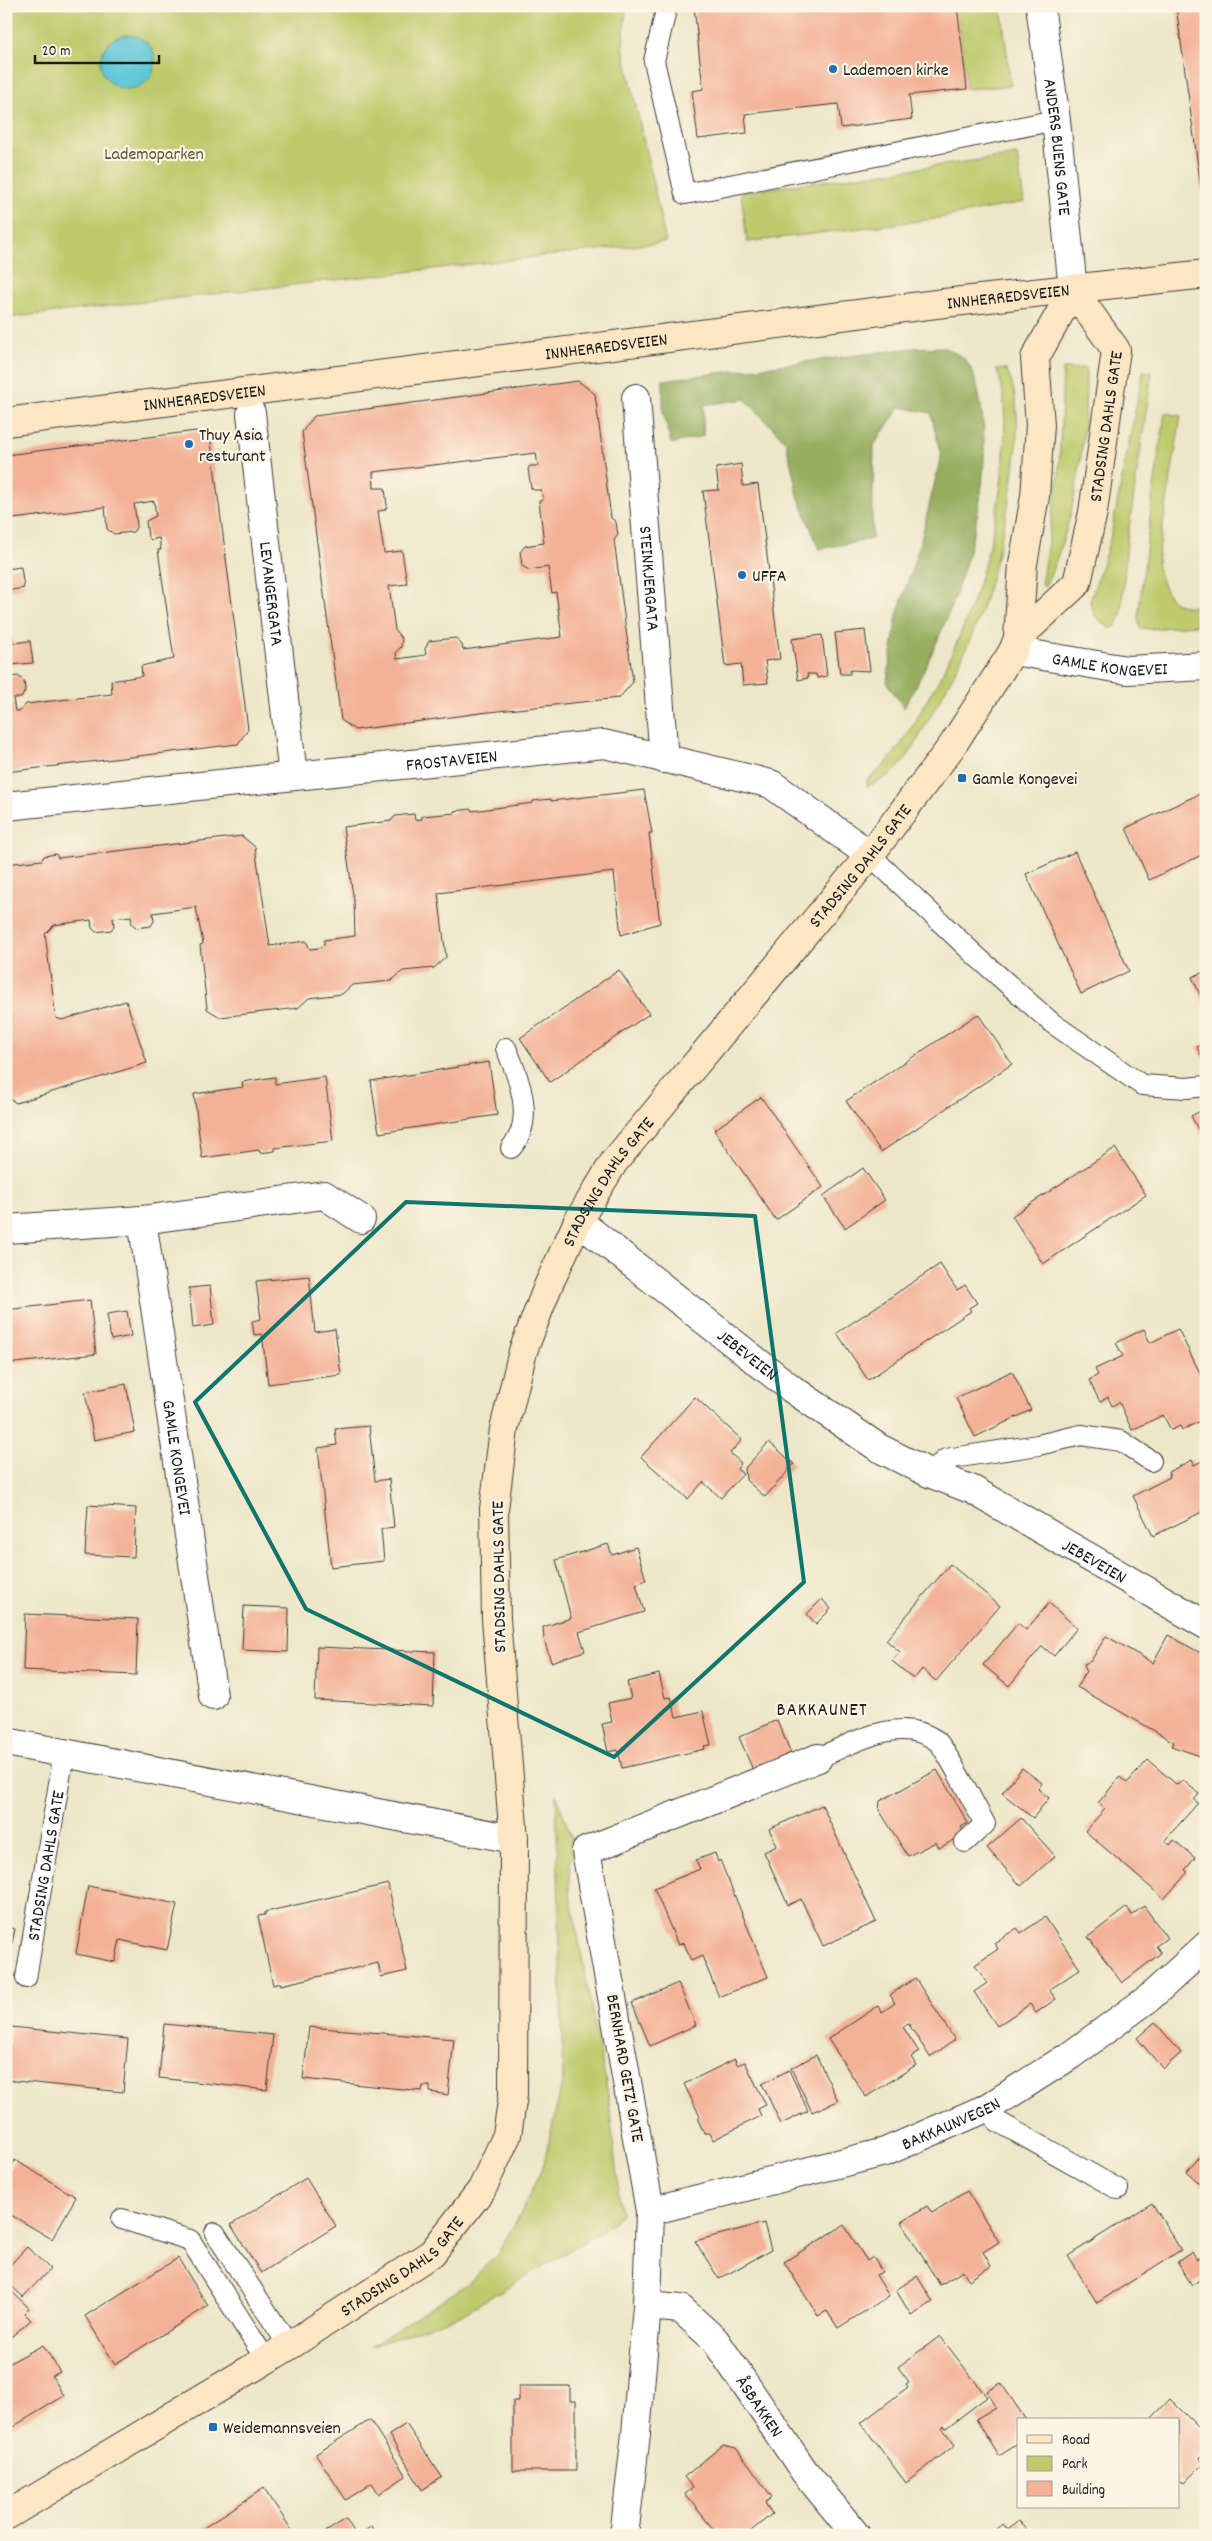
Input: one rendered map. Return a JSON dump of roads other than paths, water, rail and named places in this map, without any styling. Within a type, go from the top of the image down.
[{"type":"main road","name":"INNHERREDSVEIEN","points":[[6,422],[944,303],[1206,274]]},
{"type":"main road","name":"STADSING DAHLS GATE","points":[[6,2516],[278,2353],[432,2253],[482,2189],[507,2135],[513,2095],[515,2059],[514,1839],[496,1619],[494,1509],[504,1429],[523,1352],[548,1286],[578,1221],[614,1162],[870,855],[952,746],[1016,644],[1076,583],[1093,512],[1116,350],[1073,290],[1035,358],[1040,425],[1035,496],[1023,564],[1016,644]]},
{"type":"street","name":"ANDERS BUENS GATE","points":[[1040,6],[1056,120],[1073,290]]},
{"type":"street","name":"STEINKJERGATA","points":[[636,398],[664,759]]},
{"type":"street","name":"LEVANGERGATA","points":[[251,413],[293,776]]},
{"type":"street","name":"GAMLE KONGEVEI","points":[[1016,644],[1127,670],[1206,666]]},
{"type":"street","name":"FROSTAVEIEN","points":[[6,806],[604,744],[770,784],[870,855]]},
{"type":"street","points":[[6,1229],[142,1220],[324,1195],[361,1219]]},
{"type":"street","name":"GAMLE KONGEVEI","points":[[142,1220],[213,1696]]},
{"type":"street","name":"JEBEVEIEN","points":[[578,1221],[792,1388],[879,1448],[929,1473],[973,1490],[1206,1625]]},
{"type":"street","points":[[6,1742],[514,1839]]},
{"type":"street","name":"BERNHARD GETZ' GATE","points":[[624,2535],[636,2434],[647,2306],[650,2211],[586,1851],[818,1758]]},
{"type":"street","name":"BAKKAUNVEGEN","points":[[650,2211],[885,2152],[990,2107],[1071,2055],[1149,1998],[1206,1946]]},
{"type":"street","name":"ÅSBAKKEN","points":[[647,2306],[681,2309],[715,2340],[804,2471],[856,2535]]},
{"type":"lane","points":[[667,6],[654,61],[685,194],[1056,120]]},
{"type":"lane","points":[[870,855],[975,955],[1052,1022],[1142,1085],[1186,1088],[1206,1086]]},
{"type":"lane","points":[[506,1048],[523,1092],[523,1124],[520,1138],[511,1148]]},
{"type":"lane","points":[[929,1473],[946,1459],[1038,1445],[1080,1435],[1121,1441],[1151,1461]]},
{"type":"lane","points":[[818,1758],[882,1732],[909,1729],[938,1742],[985,1824],[966,1842]]},
{"type":"lane","name":"STADSING DAHLS GATE","points":[[26,1978],[64,1754]]},
{"type":"lane","points":[[990,2107],[998,2121],[1118,2189]]},
{"type":"lane","points":[[122,2220],[190,2240],[278,2353]]},
{"type":"lane","points":[[215,2232],[278,2353]]},
{"type":"water","points":[[128,35],[138,37],[147,43],[153,52],[155,62],[153,72],[147,81],[138,87],[128,89],[118,87],[109,81],[103,72],[101,62],[103,52],[109,43],[118,37]]},
{"type":"place","name":"Lademoen kirke","points":[[833,69]]},
{"type":"place","name":"Thuy Asia resturant","points":[[189,444]]},
{"type":"place","name":"UFFA","points":[[742,575]]},
{"type":"place","name":"Gamle Kongevei","points":[[962,778]]},
{"type":"place","name":"Weidemannsveien","points":[[213,2427]]},
{"type":"district","name":"BAKKAUNET","points":[[822,1708]]},
{"type":"park label","name":"Lademoparken","points":[[154,153]]}]
